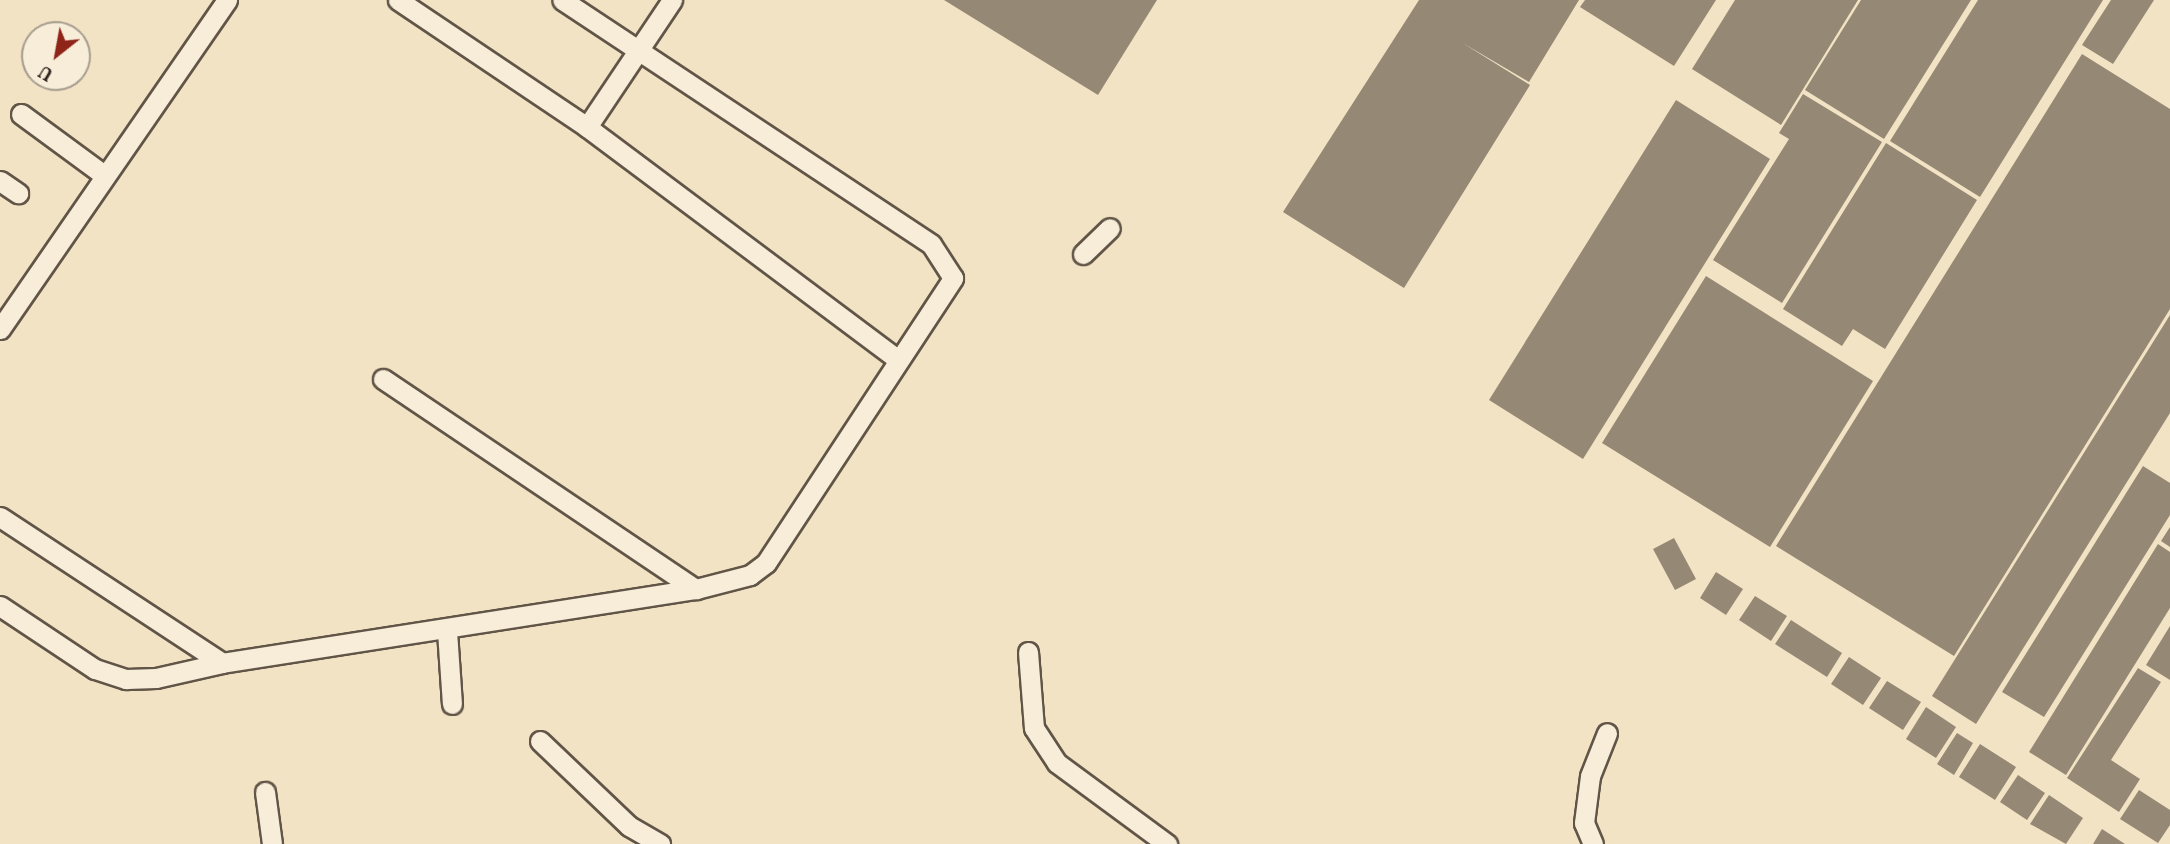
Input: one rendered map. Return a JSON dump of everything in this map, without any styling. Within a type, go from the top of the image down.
[{"type":"lane","points":[[0,329],[227,0]]},
{"type":"lane","points":[[398,0],[587,127],[897,359]]},
{"type":"lane","points":[[0,606],[94,669],[126,679],[156,678],[222,663],[447,631],[696,589],[750,575],[766,563],[897,359],[953,278],[944,259],[931,244],[563,0]]},
{"type":"lane","points":[[587,127],[673,0]]},
{"type":"lane","points":[[21,114],[104,175]]},
{"type":"lane","points":[[0,181],[18,193]]},
{"type":"lane","points":[[1083,254],[1110,228]]},
{"type":"lane","points":[[383,379],[696,589]]},
{"type":"lane","points":[[0,517],[222,663]]},
{"type":"lane","points":[[447,631],[452,704]]},
{"type":"lane","points":[[1028,652],[1034,728],[1057,763],[1167,844]]},
{"type":"lane","points":[[1593,844],[1584,823],[1590,776],[1607,733]]},
{"type":"lane","points":[[540,741],[629,825],[660,844]]},
{"type":"lane","points":[[265,792],[272,844]]},
{"type":"building","points":[[944,0],[1157,0],[1098,95]]},
{"type":"building","points":[[1419,0],[1579,0],[1529,82],[1461,42],[1530,85],[1404,288],[1283,212]]},
{"type":"building","points":[[1585,0],[1716,0],[1674,66],[1580,7]]},
{"type":"building","points":[[1735,0],[1858,0],[1781,125],[1692,69]]},
{"type":"building","points":[[1861,0],[1971,0],[1884,139],[1805,90]]},
{"type":"building","points":[[1978,0],[2103,0],[1980,197],[1890,141]]},
{"type":"building","points":[[2111,0],[2154,0],[2113,64],[2082,45]]},
{"type":"building","points":[[2082,54],[2170,109],[2170,309],[1954,656],[1776,546]]},
{"type":"building","points":[[1803,94],[1882,142],[1782,303],[1713,260],[1789,139],[1779,133]]},
{"type":"building","points":[[1676,100],[1770,159],[1583,459],[1489,400]]},
{"type":"building","points":[[1886,143],[1977,200],[1885,349],[1853,329],[1842,346],[1783,309]]},
{"type":"building","points":[[1706,276],[1873,381],[1770,547],[1602,443]]},
{"type":"building","points":[[2170,315],[2170,413],[1976,724],[1932,696]]},
{"type":"building","points":[[2143,466],[2170,483],[2170,515],[2044,717],[2002,692]]},
{"type":"building","points":[[2170,527],[2170,547],[2161,541]]},
{"type":"building","points":[[1674,538],[1696,579],[1675,590],[1653,549]]},
{"type":"building","points":[[2158,544],[2170,552],[2170,608],[2066,775],[2029,752]]},
{"type":"building","points":[[1716,572],[1743,589],[1726,615],[1700,598]]},
{"type":"building","points":[[1755,596],[1787,616],[1771,641],[1739,620]]},
{"type":"building","points":[[1791,620],[1842,653],[1827,677],[1775,644]]},
{"type":"building","points":[[2170,626],[2170,680],[2146,665]]},
{"type":"building","points":[[1849,657],[1881,678],[1863,705],[1831,684]]},
{"type":"building","points":[[2138,668],[2161,682],[2111,760],[2140,779],[2119,812],[2067,778]]},
{"type":"building","points":[[1887,681],[1921,702],[1903,730],[1869,708]]},
{"type":"building","points":[[1926,707],[1956,727],[1936,758],[1906,739]]},
{"type":"building","points":[[1957,733],[1973,743],[1954,775],[1937,764]]},
{"type":"building","points":[[1980,744],[2016,767],[1995,800],[1959,777]]},
{"type":"building","points":[[2018,775],[2045,793],[2027,820],[2000,802]]},
{"type":"building","points":[[2139,790],[2170,810],[2170,825],[2158,843],[2120,819]]},
{"type":"building","points":[[2049,795],[2083,818],[2066,844],[2030,824]]},
{"type":"building","points":[[2102,829],[2125,844],[2093,844]]}]
